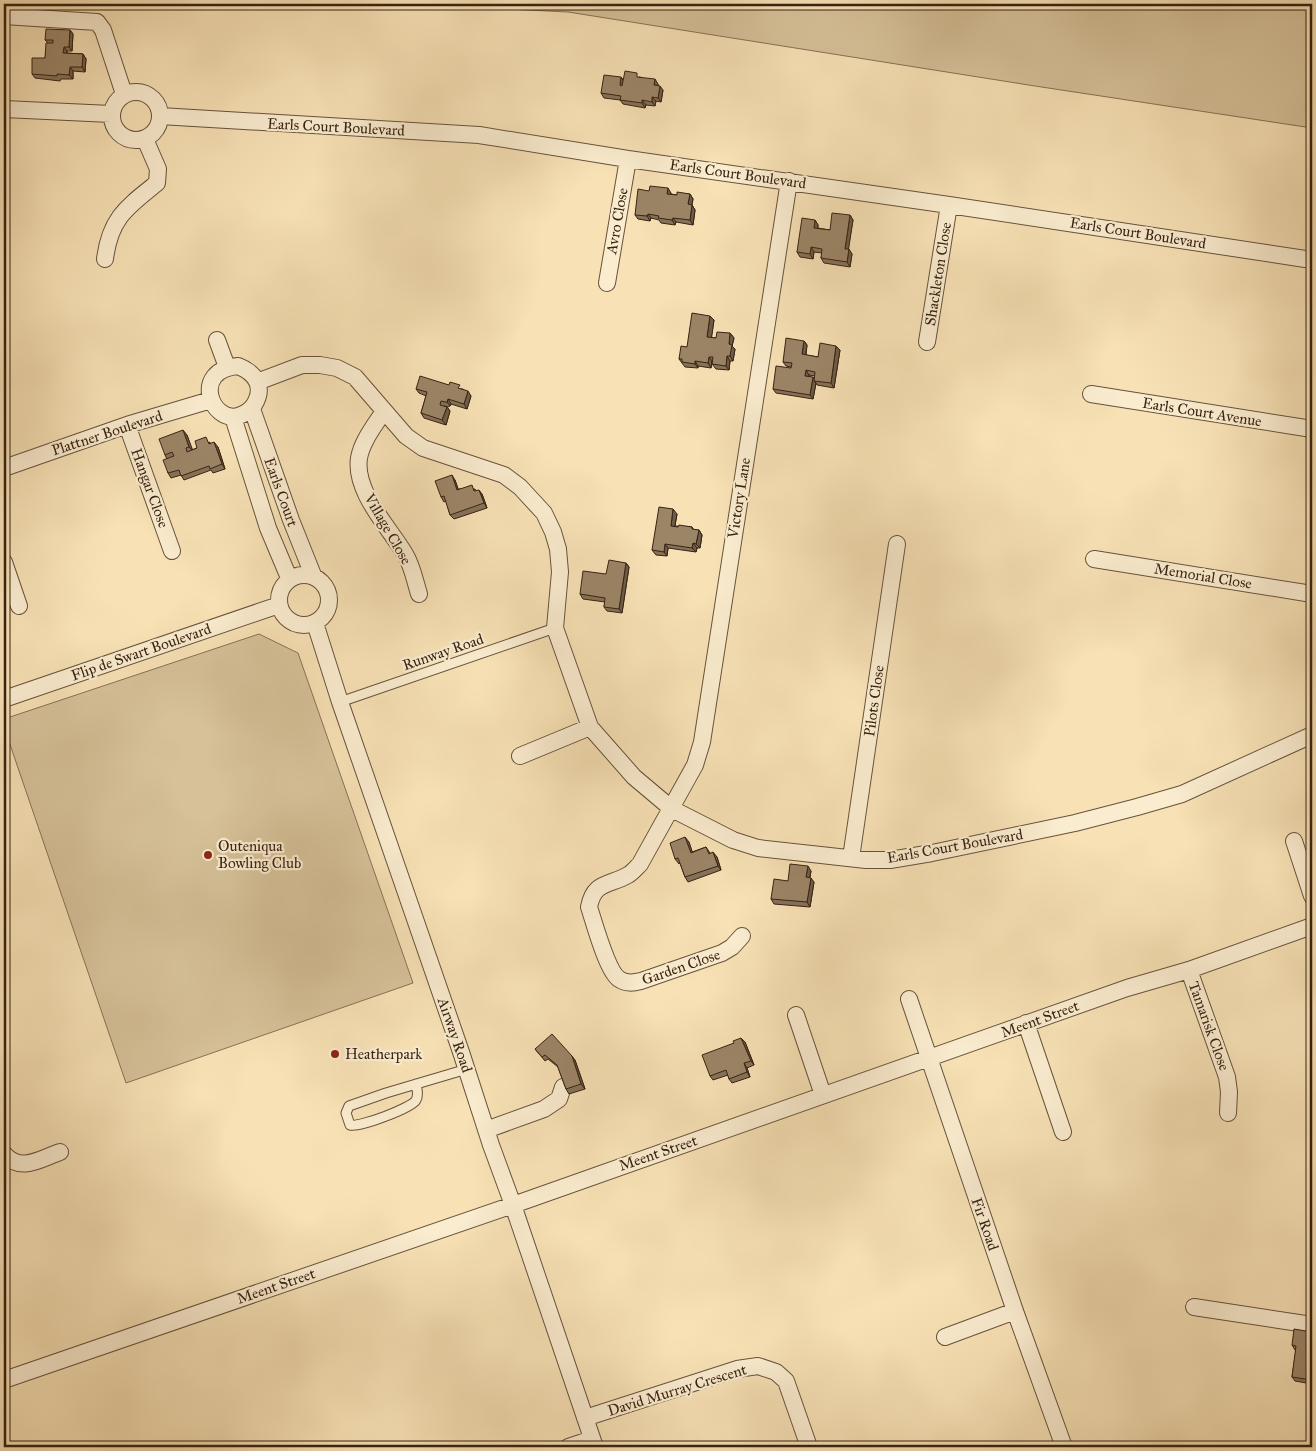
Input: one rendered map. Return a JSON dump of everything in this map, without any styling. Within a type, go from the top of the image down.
[{"type":"street","points":[[4,16],[97,22],[104,30],[124,94]]},
{"type":"street","points":[[131,91],[145,93],[156,102],[160,116],[156,130],[145,138],[136,140],[128,139],[115,129],[111,114],[117,99],[131,91]]},
{"type":"street","points":[[4,109],[111,114]]},
{"type":"street","name":"Earls Court Boulevard","points":[[160,116],[479,135],[628,159],[789,181],[1312,260]]},
{"type":"street","points":[[105,259],[107,243],[113,227],[122,212],[157,183],[158,169],[145,138]]},
{"type":"street","name":"Avro Close","points":[[607,283],[628,159]]},
{"type":"street","name":"Victory Lane","points":[[672,809],[695,765],[702,742],[789,181]]},
{"type":"street","name":"Shackleton Close","points":[[928,342],[949,205]]},
{"type":"street","points":[[216,340],[227,367]]},
{"type":"street","name":"Earls Court Boulevard","points":[[257,382],[302,365],[320,364],[337,368],[355,377],[406,436],[423,448],[504,475],[520,487],[544,513],[553,532],[558,550],[560,572],[555,628],[590,727],[634,777],[672,809],[733,840],[758,848],[851,858],[890,860],[924,854],[1075,823],[1182,794],[1312,735]]},
{"type":"street","points":[[238,366],[247,370],[257,382],[259,390],[258,398],[252,409],[244,414],[232,417],[220,412],[211,400],[209,390],[212,380],[218,372],[227,367],[238,366]]},
{"type":"street","name":"Earls Court Avenue","points":[[1091,394],[1312,429]]},
{"type":"street","name":"Plattner Boulevard","points":[[4,468],[128,425],[211,400]]},
{"type":"street","name":"Earls Court","points":[[252,409],[291,520],[313,575]]},
{"type":"street","name":"Village Close","points":[[384,410],[362,445],[359,459],[360,473],[364,488],[372,505],[406,556],[419,594]]},
{"type":"street","name":"Earls Court","points":[[232,417],[268,528],[289,578]]},
{"type":"street","name":"Hangar Close","points":[[128,425],[172,551]]},
{"type":"street","name":"Pilots Close","points":[[851,858],[897,544]]},
{"type":"street","name":"Memorial Close","points":[[1094,559],[1312,594]]},
{"type":"street","points":[[4,562],[19,606]]},
{"type":"street","points":[[301,574],[313,575],[323,582],[329,592],[330,605],[324,616],[315,623],[297,624],[288,620],[282,613],[279,605],[280,590],[289,578],[301,574]]},
{"type":"street","name":"Flip de Swart Boulevard","points":[[4,699],[279,605]]},
{"type":"street","name":"Airway Road","points":[[315,623],[340,702],[467,1069],[593,1443]]},
{"type":"street","points":[[520,756],[590,727]]},
{"type":"street","name":"Garden Close","points":[[672,809],[640,864],[628,875],[595,890],[591,898],[589,907],[611,971],[619,980],[629,984],[641,982],[722,953],[732,947],[742,936]]},
{"type":"street","points":[[1294,842],[1312,896]]},
{"type":"street","name":"Meent Street","points":[[4,1380],[513,1205],[1026,1023],[1127,988],[1189,970],[1312,926]]},
{"type":"street","name":"Tamarisk Close","points":[[1189,970],[1227,1077],[1229,1092],[1228,1113]]},
{"type":"street","name":"Fir Road","points":[[909,999],[1015,1311],[1064,1447]]},
{"type":"street","points":[[796,1015],[824,1095]]},
{"type":"street","points":[[1026,1023],[1062,1132]]},
{"type":"street","points":[[486,1130],[544,1109],[559,1100],[563,1087]]},
{"type":"street","points":[[4,1154],[11,1162],[26,1165],[60,1152]]},
{"type":"street","points":[[1194,1307],[1312,1325]]},
{"type":"street","points":[[945,1337],[1015,1311]]},
{"type":"street","name":"David Murray Crescent","points":[[584,1418],[737,1370],[758,1366],[776,1372],[786,1381],[809,1447]]},
{"type":"street","points":[[568,1447],[593,1443]]},
{"type":"lane","name":"Runway Road","points":[[340,702],[555,628]]},
{"type":"lane","points":[[416,1084],[417,1097],[412,1104],[369,1122],[354,1126],[350,1125],[346,1113],[349,1106],[416,1084],[467,1069]]},
{"type":"shaded area","points":[[404,4],[1312,4],[1312,128],[568,12]]},
{"type":"shaded area","name":"Outeniqua Bowling Club","points":[[259,634],[298,653],[413,983],[126,1083],[4,727],[4,719]]},
{"type":"building","points":[[46,29],[70,30],[69,47],[64,47],[63,53],[83,54],[82,67],[70,67],[69,75],[32,74],[32,58],[45,58],[46,43],[53,43],[53,40],[45,40]]},
{"type":"building","points":[[625,71],[637,73],[637,77],[655,79],[654,85],[660,86],[658,98],[652,97],[652,102],[642,100],[642,103],[620,100],[621,96],[601,93],[604,75],[621,77],[620,85],[622,86]]},
{"type":"building","points":[[650,186],[668,188],[667,194],[677,195],[677,192],[690,194],[688,204],[692,205],[690,220],[658,218],[659,216],[648,214],[647,216],[635,215],[638,189],[649,191]]},
{"type":"building","points":[[832,213],[850,215],[845,249],[849,249],[847,262],[821,258],[822,249],[811,247],[810,254],[797,252],[802,218],[815,220],[814,228],[830,230]]},
{"type":"building","points":[[692,313],[710,316],[707,337],[716,338],[717,332],[730,333],[729,344],[732,345],[730,356],[727,356],[726,366],[712,364],[713,357],[709,357],[708,363],[695,361],[695,364],[682,362],[682,359],[679,359],[681,346],[687,347]]},
{"type":"building","points":[[786,338],[804,341],[802,354],[818,357],[820,343],[836,346],[831,383],[814,381],[815,372],[806,370],[805,376],[813,377],[810,395],[773,389],[776,366],[791,368],[792,363],[783,362]]},
{"type":"building","points":[[420,376],[449,385],[450,382],[460,385],[458,388],[468,391],[464,404],[448,399],[447,402],[441,401],[440,405],[447,407],[442,420],[421,413],[427,392],[416,389]]},
{"type":"building","points":[[183,430],[189,447],[186,448],[187,452],[197,448],[195,441],[206,437],[209,444],[214,442],[222,464],[210,469],[209,466],[181,476],[179,470],[168,473],[163,460],[174,456],[172,452],[165,455],[159,439]]},
{"type":"building","points":[[452,475],[457,490],[472,485],[474,491],[479,490],[484,503],[450,515],[444,496],[441,497],[435,481]]},
{"type":"building","points":[[659,507],[673,509],[671,526],[678,527],[679,525],[699,530],[696,544],[693,543],[692,548],[665,544],[664,552],[652,550]]},
{"type":"building","points":[[609,560],[626,563],[619,609],[604,607],[605,598],[580,594],[583,571],[606,574]]},
{"type":"building","points":[[685,837],[691,853],[706,847],[709,854],[713,852],[718,866],[685,877],[678,858],[675,859],[670,843]]},
{"type":"building","points":[[790,864],[808,866],[806,877],[811,878],[807,902],[771,899],[774,879],[788,881]]},
{"type":"building","points":[[552,1034],[572,1056],[581,1084],[566,1089],[557,1065],[545,1055],[542,1057],[535,1049]]},
{"type":"building","points":[[741,1038],[751,1061],[744,1063],[747,1072],[729,1079],[726,1070],[710,1076],[702,1055],[734,1043],[733,1041]]},
{"type":"building","points":[[1294,1329],[1312,1332],[1312,1380],[1292,1377],[1296,1346],[1292,1345]]},
{"type":"place","name":"Outeniqua Bowling Club","points":[[208,855]]},
{"type":"place","name":"Heatherpark","points":[[335,1054]]}]
